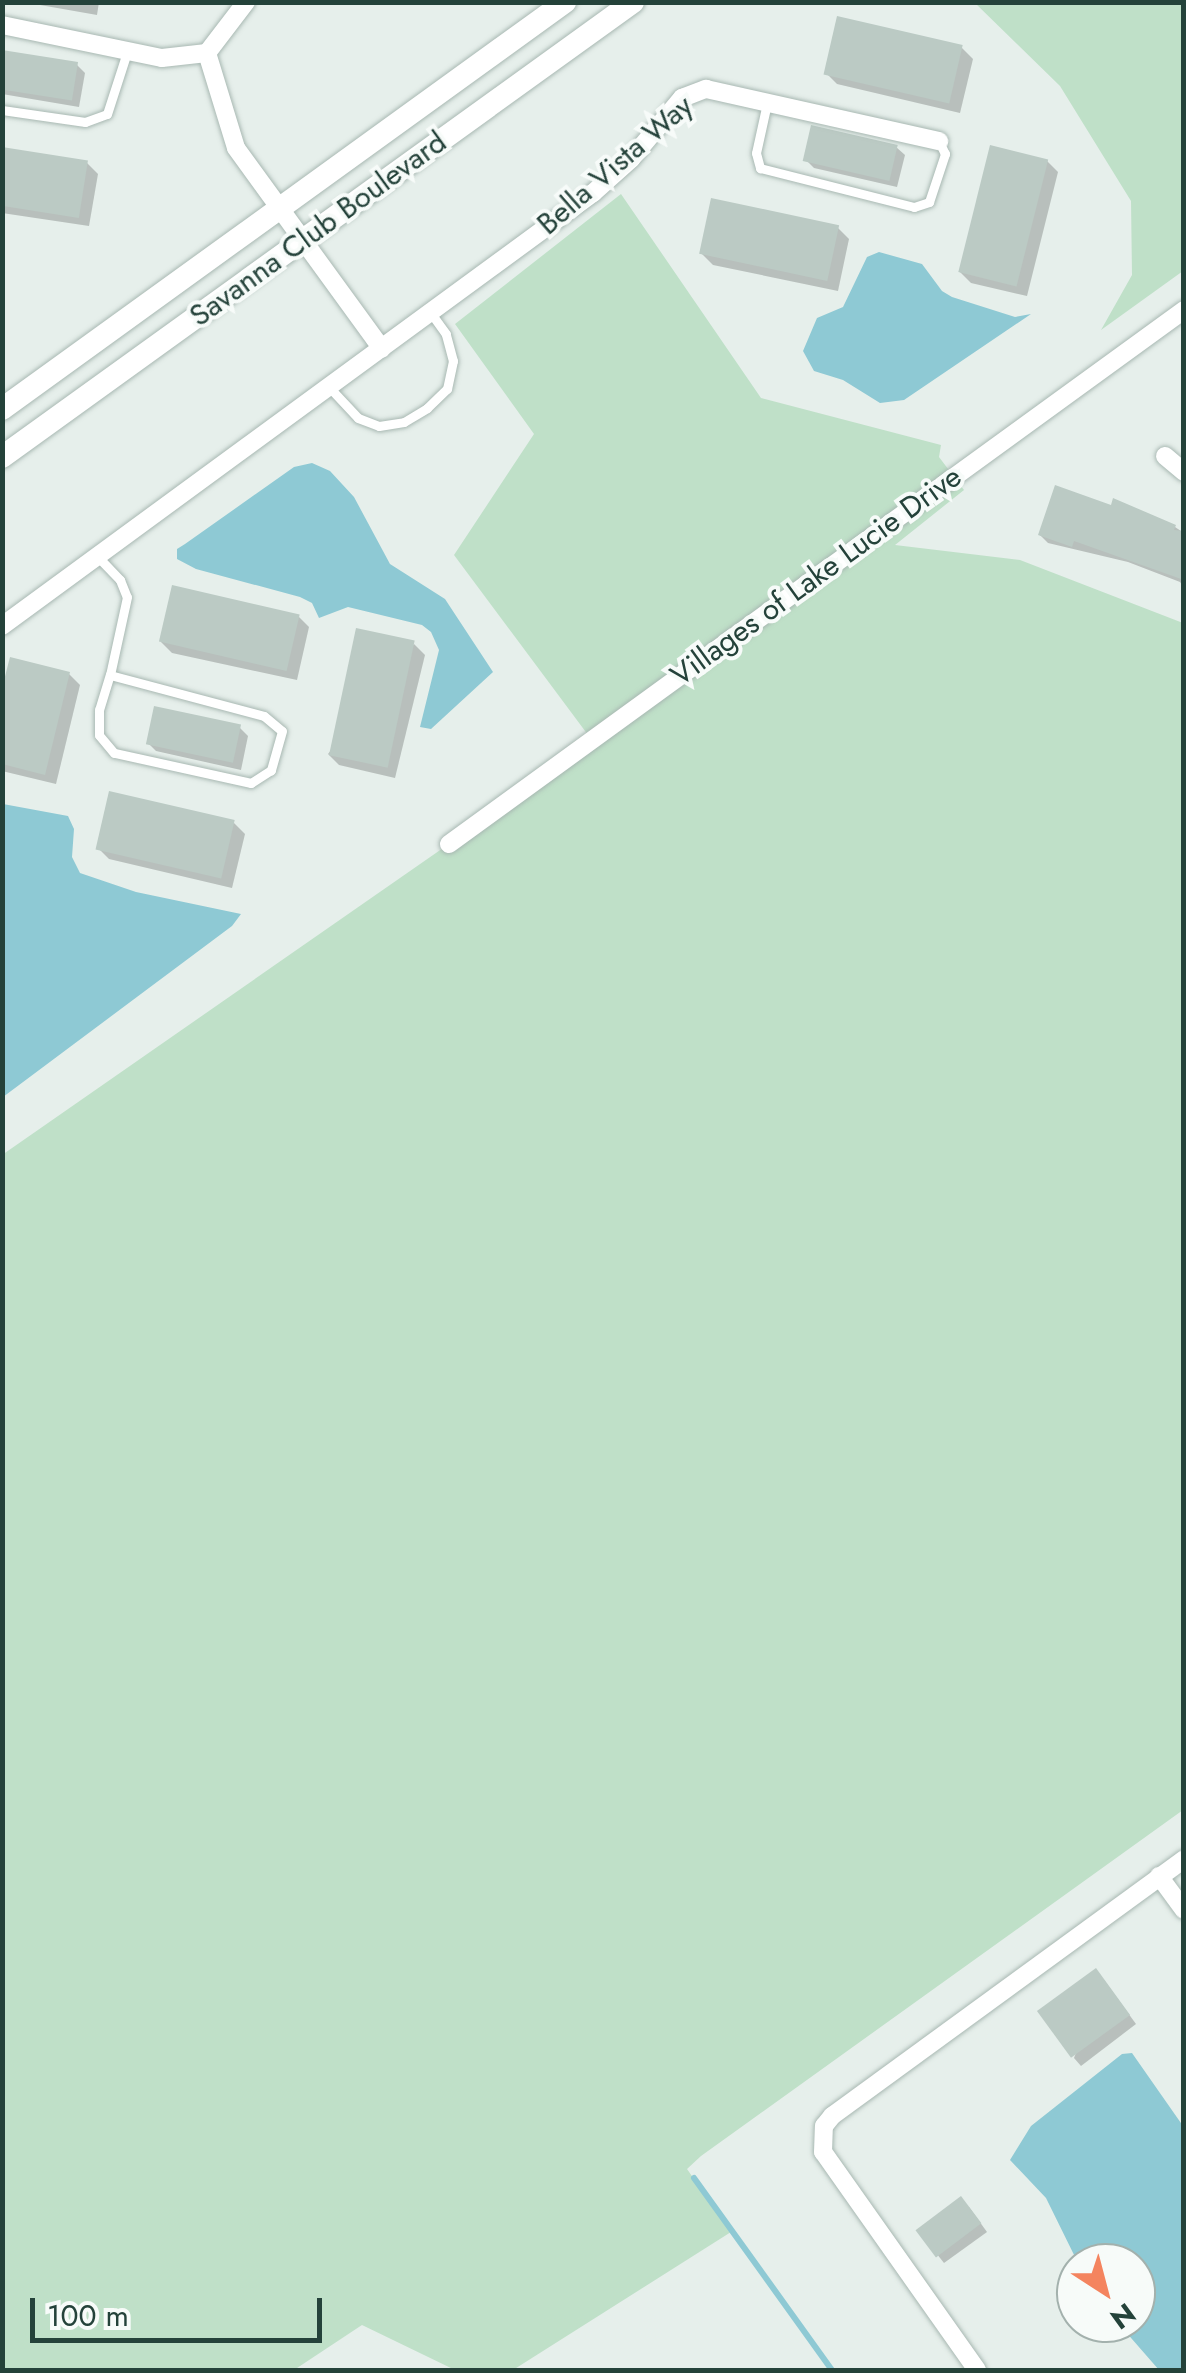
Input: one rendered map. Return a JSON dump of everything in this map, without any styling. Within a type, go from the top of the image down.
[{"type":"street","points":[[2,25],[162,58],[207,53],[246,2]]},
{"type":"street","name":"Savanna Club Boulevard","points":[[2,409],[565,2]]},
{"type":"street","name":"Savanna Club Boulevard","points":[[2,456],[633,2]]},
{"type":"street","points":[[207,53],[236,148],[382,348]]},
{"type":"street","name":"Bella Vista Way","points":[[2,626],[592,193],[631,159],[682,98],[706,89],[939,140]]},
{"type":"street","name":"Villages of Lake Lucie Drive","points":[[448,844],[1184,310]]},
{"type":"street","points":[[1165,456],[1184,472]]},
{"type":"street","points":[[977,2370],[834,2170],[820,2140],[832,2116],[1184,1860]]},
{"type":"street","points":[[1160,1876],[1184,1910]]},
{"type":"lane","points":[[2,110],[85,122],[107,114],[128,50]]},
{"type":"lane","points":[[768,102],[756,153],[760,168],[914,207],[929,202],[945,154],[939,140]]},
{"type":"lane","points":[[329,387],[358,418],[379,426],[404,422],[427,408],[447,388],[453,362],[446,334],[431,312]]},
{"type":"lane","points":[[98,557],[120,580],[127,597],[99,710],[99,734],[114,753],[250,784],[270,770],[282,731],[264,716],[110,675]]},
{"type":"green space","points":[[975,3],[1183,3],[1183,271],[1101,330],[1132,275],[1131,201],[1060,86]]},
{"type":"green space","points":[[621,194],[761,398],[941,445],[939,457],[964,490],[895,545],[1020,560],[1183,623],[1183,1810],[701,2156],[687,2169],[731,2232],[513,2370],[455,2370],[362,2325],[294,2370],[3,2370],[2,1155],[594,743],[454,555],[534,434],[455,324]]},
{"type":"water","points":[[879,252],[922,264],[942,291],[952,297],[1015,317],[1031,314],[904,400],[880,403],[843,380],[814,371],[803,351],[817,318],[843,307],[867,257]]},
{"type":"water","points":[[312,463],[330,471],[354,497],[390,564],[445,599],[493,672],[431,729],[420,727],[439,650],[431,632],[422,625],[348,607],[319,618],[312,603],[300,597],[196,569],[177,559],[177,549],[294,467]]},
{"type":"water","points":[[3,804],[68,816],[74,829],[72,857],[80,873],[136,892],[241,914],[232,926],[3,1097]]},
{"type":"water","points":[[1132,2053],[1183,2126],[1183,2370],[1159,2370],[1135,2343],[1156,2343],[1156,2243],[1068,2243],[1046,2198],[1010,2160],[1031,2126],[1122,2054]]},
{"type":"building","points":[[837,16],[963,45],[949,103],[824,74]]},
{"type":"building","points":[[2,50],[78,62],[72,101],[2,89]]},
{"type":"building","points":[[811,125],[898,145],[889,181],[803,161]]},
{"type":"building","points":[[990,145],[1048,160],[1017,287],[958,272]]},
{"type":"building","points":[[2,147],[88,161],[79,218],[2,206]]},
{"type":"building","points":[[711,198],[839,225],[827,281],[699,254]]},
{"type":"building","points":[[1055,485],[1111,505],[1113,498],[1176,525],[1174,530],[1184,531],[1184,580],[1074,541],[1072,547],[1038,535]]},
{"type":"building","points":[[172,585],[300,614],[287,671],[159,642]]},
{"type":"building","points":[[356,628],[415,640],[388,768],[329,755]]},
{"type":"building","points":[[10,657],[70,672],[45,775],[2,764],[2,688]]},
{"type":"building","points":[[154,706],[241,725],[233,763],[146,744]]},
{"type":"building","points":[[109,791],[235,820],[221,878],[96,849]]},
{"type":"building","points":[[1096,1968],[1130,2015],[1071,2058],[1037,2011]]},
{"type":"building","points":[[961,2196],[981,2223],[936,2257],[915,2230]]},
{"type":"waterway","points":[[694,2178],[832,2370]]}]
